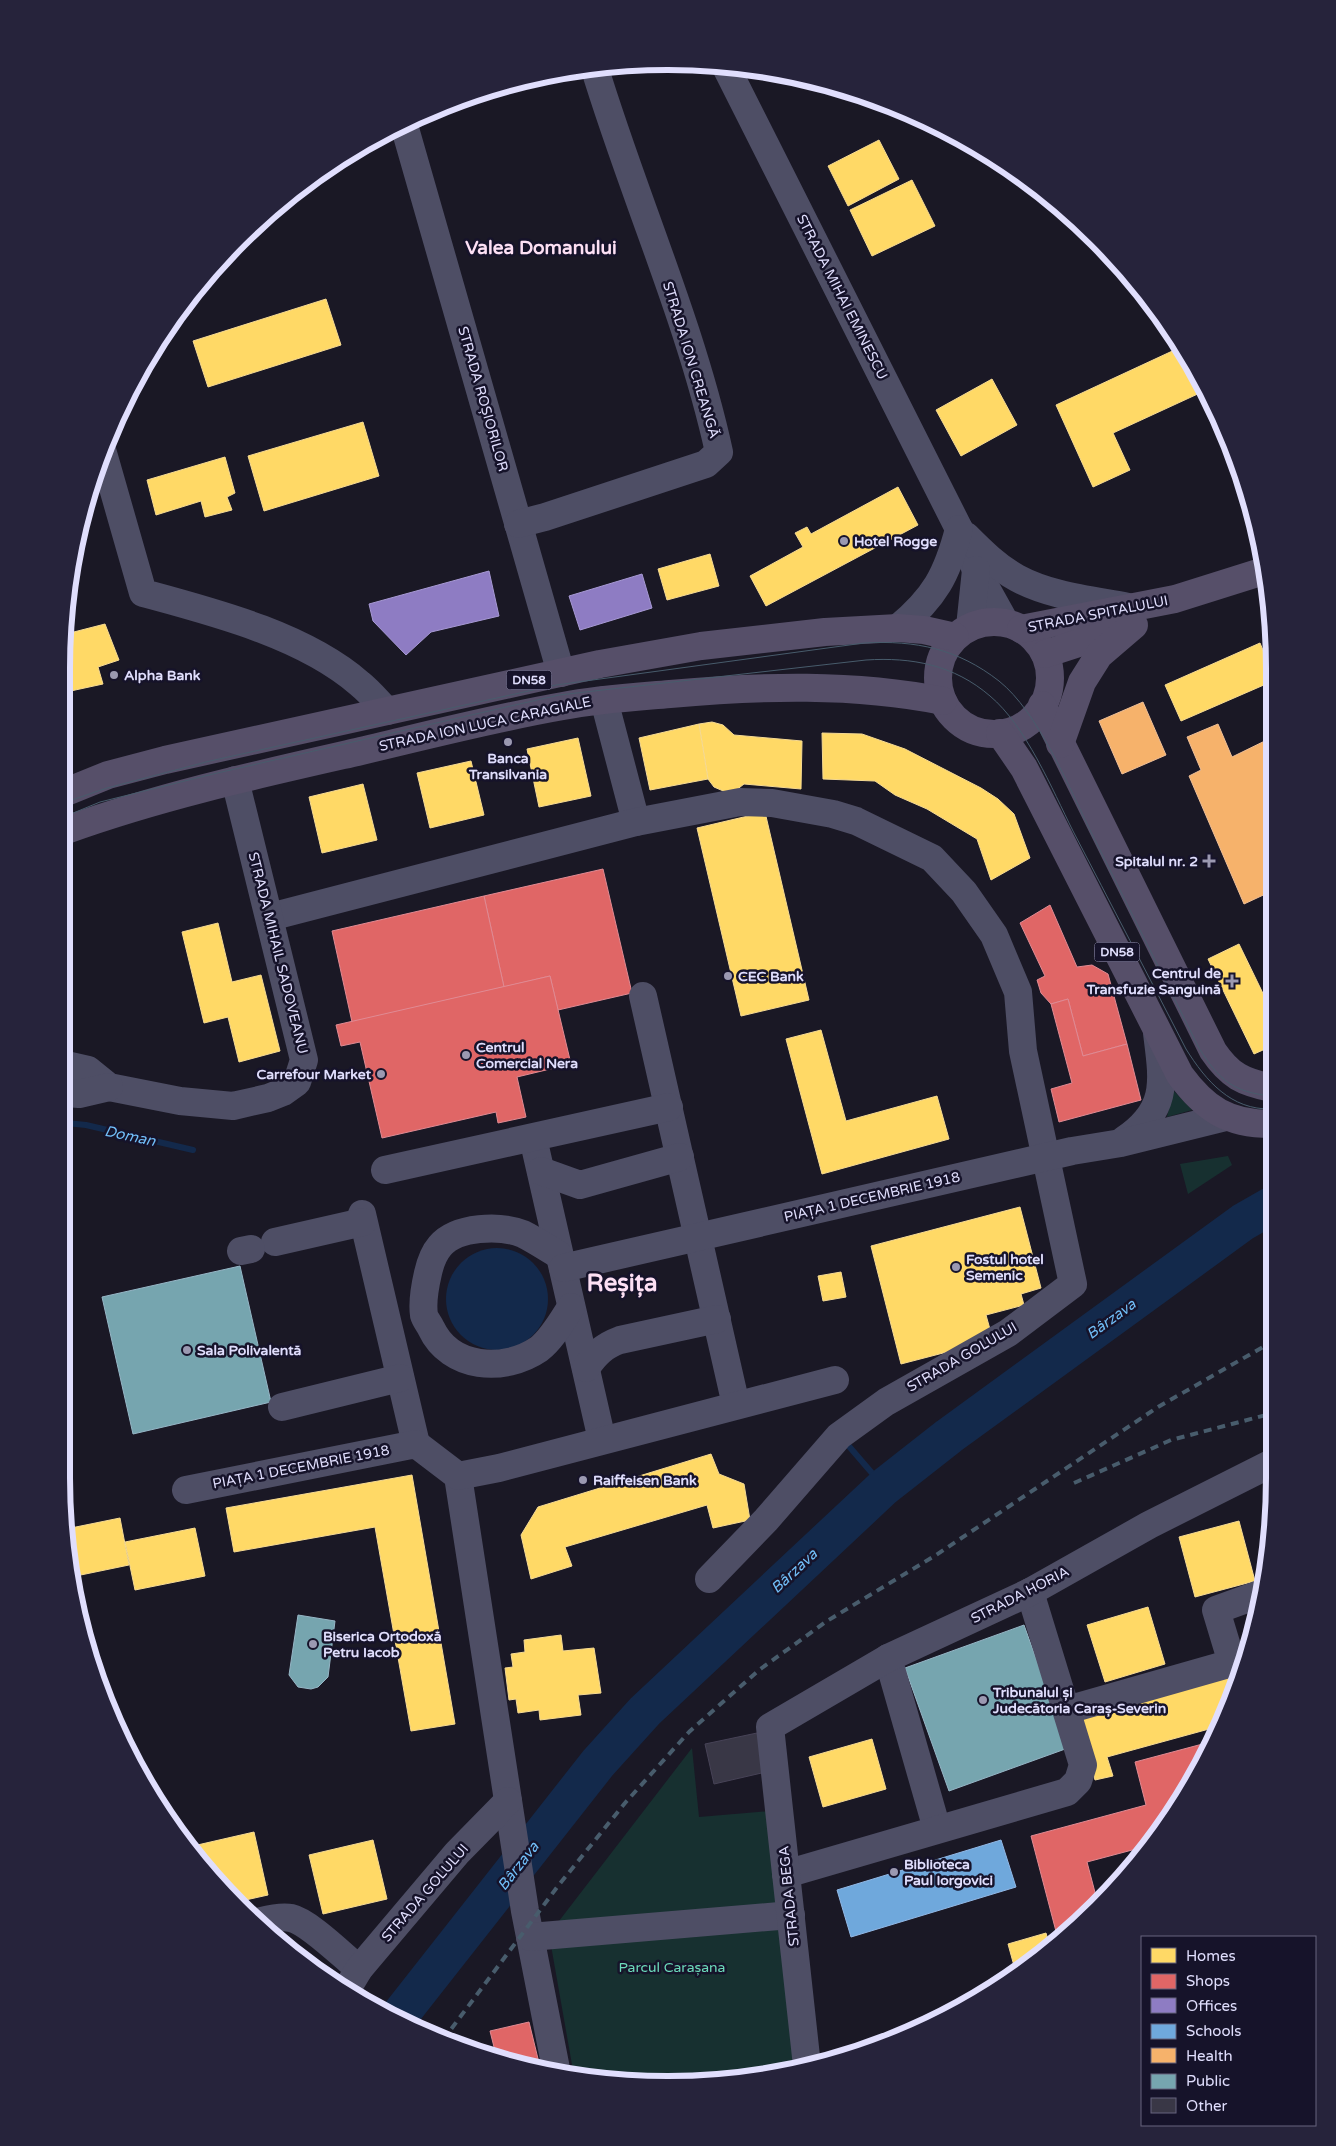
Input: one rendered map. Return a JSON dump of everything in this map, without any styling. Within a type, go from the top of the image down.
[{"type":"main road","name":"STRADA SPITALULUI","points":[[1045,654],[1175,599],[1258,573]]},
{"type":"main road","name":"STRADA SPITALULUI","points":[[1013,625],[1131,616]]},
{"type":"main road","points":[[1060,744],[1082,682],[1099,655],[1131,616]]},
{"type":"main road","name":"DN58","points":[[70,785],[165,760],[387,711],[561,673],[701,646],[825,632],[898,628],[963,632],[987,622],[1013,625]]},
{"type":"main road","points":[[963,632],[945,651],[939,667],[938,684],[943,701],[953,716],[967,726],[983,732],[1000,733],[1024,724],[1042,706],[1048,689],[1049,671],[1045,654],[1035,640],[1013,625]]},
{"type":"main road","name":"STRADA ION LUCA CARAGIALE","points":[[70,829],[235,780],[562,706],[604,700],[719,690],[798,688],[901,692],[943,701]]},
{"type":"main road","name":"DN58","points":[[1042,706],[1213,1051],[1222,1064],[1237,1078],[1253,1085],[1266,1087]]},
{"type":"main road","name":"DN58","points":[[1000,733],[1024,768],[1172,1062],[1194,1095],[1205,1105],[1226,1117],[1254,1124],[1266,1124]]},
{"type":"main road","points":[[70,790],[108,776]]},
{"type":"street","name":"STRADA MIHAI EMINESCU","points":[[729,73],[959,529],[976,570],[1013,625]]},
{"type":"street","name":"STRADA ION CREANGĂ","points":[[518,524],[545,517],[706,464],[718,452],[710,414],[679,315],[597,74]]},
{"type":"street","name":"STRADA ROȘIORILOR","points":[[406,131],[561,673]]},
{"type":"street","points":[[106,465],[143,593],[204,610],[263,630],[311,652],[360,684],[387,711]]},
{"type":"street","name":"STRADA MIHAI EMINESCU","points":[[959,529],[998,566],[1018,578],[1043,588],[1131,616]]},
{"type":"street","points":[[898,628],[931,597],[945,572],[959,529]]},
{"type":"street","name":"STRADA MIHAI EMINESCU","points":[[963,632],[976,570]]},
{"type":"street","points":[[604,700],[636,822]]},
{"type":"street","name":"STRADA MIHAIL SADOVEANU","points":[[70,1066],[88,1070],[109,1086],[180,1101],[233,1106],[268,1098],[283,1092],[297,1082],[304,1060],[235,780]]},
{"type":"street","points":[[270,917],[636,822],[740,802],[772,804],[856,821],[932,858],[964,892],[994,935],[1018,992],[1023,1051],[1045,1157],[1121,1142],[1226,1117]]},
{"type":"street","points":[[644,996],[736,1405]]},
{"type":"street","points":[[1121,1142],[1139,1130],[1149,1120],[1156,1105],[1161,1087],[1162,1068],[1157,1029]]},
{"type":"street","name":"STRADA MIHAIL SADOVEANU","points":[[70,1093],[79,1094],[109,1086]]},
{"type":"street","points":[[385,1170],[669,1107]]},
{"type":"street","points":[[533,1138],[602,1440]]},
{"type":"street","points":[[541,1171],[580,1185],[680,1157]]},
{"type":"street","name":"PIAȚA 1 DECEMBRIE 1918","points":[[561,1261],[698,1237],[1045,1157]]},
{"type":"street","name":"STRADA GOLULUI","points":[[709,1579],[766,1520],[839,1436],[886,1402],[1008,1332],[1073,1284],[1045,1157]]},
{"type":"street","points":[[258,1247],[362,1218],[416,1444],[458,1476],[527,1924],[555,2066]]},
{"type":"street","points":[[561,1261],[522,1234],[491,1228],[462,1232],[441,1245],[430,1265],[424,1288],[424,1315],[436,1339],[457,1358],[483,1364],[514,1362],[539,1348],[553,1333],[571,1307]]},
{"type":"street","points":[[387,1323],[424,1315]]},
{"type":"street","points":[[586,1368],[595,1354],[612,1343],[717,1319]]},
{"type":"street","points":[[282,1407],[400,1378]]},
{"type":"street","points":[[458,1476],[835,1380]]},
{"type":"street","name":"PIAȚA 1 DECEMBRIE 1918","points":[[186,1490],[416,1444]]},
{"type":"street","name":"STRADA HORIA","points":[[770,1727],[888,1658],[1030,1592],[1149,1525],[1266,1466]]},
{"type":"street","points":[[786,1874],[1067,1792],[1078,1781],[1083,1766],[1030,1592]]},
{"type":"street","points":[[1067,1710],[1232,1663],[1216,1610],[1255,1596]]},
{"type":"street","points":[[888,1658],[937,1829]]},
{"type":"street","name":"STRADA BEGA","points":[[770,1727],[806,2060]]},
{"type":"street","name":"STRADA GOLULUI","points":[[353,1979],[457,1854],[509,1808]]},
{"type":"street","points":[[527,1924],[791,1915]]},
{"type":"street","points":[[265,1920],[292,1918],[308,1926],[353,1979]]},
{"type":"green space","points":[[1173,1090],[1192,1110],[1167,1117]]},
{"type":"green space","points":[[1228,1156],[1232,1165],[1188,1194],[1180,1164]]},
{"type":"green space","name":"Parcul Carașana","points":[[692,1748],[699,1817],[771,1811],[800,2061],[746,2071],[707,2075],[629,2075],[573,2068],[549,1934]]},
{"type":"water","points":[[497,1248],[516,1252],[533,1263],[544,1280],[548,1299],[544,1318],[533,1335],[516,1346],[497,1350],[478,1346],[461,1335],[450,1318],[446,1299],[450,1280],[461,1263],[478,1252]]},
{"type":"building: Homes","points":[[879,140],[899,179],[848,206],[828,166]]},
{"type":"building: Homes","points":[[912,180],[935,226],[872,256],[850,210]]},
{"type":"building: Homes","points":[[326,299],[341,345],[208,387],[193,341]]},
{"type":"building: Homes","points":[[1174,350],[1199,394],[1113,433],[1130,470],[1093,487],[1056,405]]},
{"type":"building: Homes","points":[[992,379],[1017,425],[961,456],[936,410]]},
{"type":"building: Homes","points":[[363,422],[379,476],[264,511],[248,456]]},
{"type":"building: Homes","points":[[225,457],[235,493],[227,497],[232,510],[205,517],[201,501],[156,515],[147,480]]},
{"type":"building: Homes","name":"Hotel Rogge","points":[[898,487],[918,525],[766,606],[750,576],[803,547],[795,533],[807,527],[811,534]]},
{"type":"building: Homes","points":[[710,554],[719,586],[667,600],[658,569]]},
{"type":"building: Homes","points":[[105,624],[119,660],[98,667],[103,684],[70,691],[71,633]]},
{"type":"building: Homes","points":[[1260,643],[1266,657],[1266,684],[1181,721],[1165,685]]},
{"type":"building: Homes","points":[[712,722],[723,725],[734,735],[802,741],[801,789],[744,784],[735,791],[728,793],[714,787],[708,779],[699,724]]},
{"type":"building: Homes","points":[[699,724],[708,779],[650,790],[639,738]]},
{"type":"building: Homes","points":[[822,733],[862,734],[905,749],[981,788],[998,799],[1014,814],[1030,858],[991,880],[977,839],[927,809],[895,795],[875,781],[823,779]]},
{"type":"building: Homes","points":[[578,738],[591,796],[539,807],[527,749]]},
{"type":"building: Homes","points":[[471,761],[484,815],[430,828],[417,773]]},
{"type":"building: Homes","points":[[363,784],[377,840],[322,853],[309,797]]},
{"type":"building: Homes","points":[[765,812],[809,1000],[741,1016],[697,828]]},
{"type":"building: Homes","points":[[218,923],[232,982],[261,975],[280,1051],[239,1062],[228,1017],[204,1023],[182,932]]},
{"type":"building: Homes","points":[[1239,944],[1266,1000],[1266,1049],[1254,1054],[1208,959]]},
{"type":"building: Homes","points":[[821,1030],[846,1121],[937,1096],[949,1139],[822,1174],[786,1039]]},
{"type":"building: Homes","name":"Fostul hotel Semenic","points":[[1020,1207],[1041,1288],[1021,1294],[1024,1305],[986,1315],[993,1340],[901,1364],[871,1246]]},
{"type":"building: Homes","points":[[841,1272],[846,1297],[823,1301],[818,1276]]},
{"type":"building: Homes","points":[[711,1454],[719,1474],[744,1484],[750,1520],[713,1528],[707,1505],[565,1547],[572,1566],[531,1579],[521,1535],[538,1507]]},
{"type":"building: Homes","points":[[412,1475],[455,1724],[411,1731],[375,1527],[234,1552],[226,1508]]},
{"type":"building: Homes","points":[[120,1518],[129,1565],[78,1576],[72,1528]]},
{"type":"building: Homes","points":[[1239,1521],[1255,1581],[1195,1597],[1179,1537]]},
{"type":"building: Homes","points":[[195,1528],[205,1576],[135,1590],[125,1542]]},
{"type":"building: Homes","points":[[1148,1607],[1165,1664],[1105,1682],[1087,1625]]},
{"type":"building: Homes","points":[[561,1635],[563,1651],[594,1648],[601,1693],[578,1695],[581,1715],[540,1720],[539,1710],[518,1713],[516,1699],[509,1700],[505,1668],[513,1667],[511,1654],[525,1652],[524,1640]]},
{"type":"building: Homes","points":[[1234,1670],[1210,1729],[1107,1757],[1113,1776],[1095,1780],[1077,1712]]},
{"type":"building: Homes","points":[[872,1739],[886,1789],[823,1807],[809,1757]]},
{"type":"building: Homes","points":[[254,1832],[268,1895],[244,1900],[197,1845]]},
{"type":"building: Homes","points":[[373,1840],[387,1899],[323,1914],[309,1855]]},
{"type":"building: Homes","points":[[1046,1933],[1048,1939],[1014,1965],[1008,1944]]},
{"type":"building: Shops","points":[[603,869],[632,993],[558,1010],[550,976],[504,987],[484,896]]},
{"type":"building: Shops","points":[[484,896],[504,987],[352,1022],[332,931]]},
{"type":"building: Shops","points":[[1050,905],[1077,967],[1092,965],[1108,974],[1127,1044],[1083,1056],[1068,999],[1051,1004],[1041,993],[1037,980],[1045,976],[1020,923]]},
{"type":"building: Shops","name":"Centrul Comercial Nera","points":[[550,976],[571,1064],[517,1077],[526,1117],[498,1123],[496,1112],[382,1138],[360,1042],[341,1046],[336,1025]]},
{"type":"building: Shops","points":[[1068,999],[1083,1056],[1127,1044],[1141,1100],[1059,1122],[1051,1089],[1072,1083],[1051,1004]]},
{"type":"building: Shops","points":[[1203,1744],[1186,1777],[1137,1849],[1087,1862],[1096,1896],[1056,1933],[1031,1836],[1146,1805],[1135,1762]]},
{"type":"building: Shops","points":[[529,2022],[539,2062],[495,2050],[490,2031]]},
{"type":"building: Offices","points":[[489,571],[499,616],[431,632],[406,655],[373,621],[369,604]]},
{"type":"building: Offices","points":[[642,574],[652,608],[580,630],[569,596]]},
{"type":"building: Schools","points":[[1001,1840],[1016,1887],[851,1937],[837,1890]]},
{"type":"building: Health","points":[[1143,702],[1166,755],[1122,774],[1099,721]]},
{"type":"building: Health","points":[[1218,724],[1232,757],[1266,740],[1266,894],[1244,904],[1189,776],[1201,770],[1187,737]]},
{"type":"building: Public","name":"Sala Polivalentă","points":[[240,1266],[271,1402],[133,1434],[102,1297]]},
{"type":"building: Public","name":"Biserica Ortodoxă Petru Iacob","points":[[298,1615],[335,1621],[328,1677],[318,1687],[311,1689],[298,1687],[289,1675]]},
{"type":"building: Public","name":"Tribunalul și Judecătoria Caraș-Severin","points":[[1024,1625],[1068,1748],[949,1791],[905,1668]]},
{"type":"building: Other","points":[[757,1733],[766,1772],[714,1784],[705,1744]]},
{"type":"waterway","name":"Doman","points":[[70,1123],[86,1125],[193,1150]]},
{"type":"waterway","name":"Bârzava","points":[[402,2013],[598,1763],[645,1711],[884,1487],[949,1436],[1243,1222],[1266,1209]]},
{"type":"waterway","name":"Doman","points":[[847,1444],[884,1487]]},
{"type":"tram line","points":[[70,801],[107,788],[210,761],[556,685],[864,643],[901,643],[936,649],[952,654],[984,670],[999,681],[1027,711],[1063,773],[1199,1048],[1213,1068],[1228,1083],[1247,1091],[1266,1095]]},
{"type":"tram line","points":[[70,814],[100,802],[213,774],[559,695],[866,660],[900,660],[932,665],[947,670],[976,685],[990,696],[1015,724],[1027,741],[1047,778],[1186,1049],[1202,1072],[1221,1091],[1244,1105],[1266,1109]]},
{"type":"railway","points":[[448,2033],[558,1886],[625,1803],[689,1732],[759,1670],[827,1621],[936,1555],[1158,1407],[1266,1345]]},
{"type":"railway","points":[[1074,1483],[1171,1440],[1266,1415]]},
{"type":"place","name":"Hotel Rogge","points":[[844,541]]},
{"type":"place","name":"Alpha Bank","points":[[114,675]]},
{"type":"place","name":"Banca Transilvania","points":[[508,742]]},
{"type":"place","name":"Spitalul nr. 2","points":[[1209,861]]},
{"type":"place","name":"CEC Bank","points":[[728,976]]},
{"type":"place","name":"Centrul de Transfuzie Sanguină","points":[[1232,981]]},
{"type":"place","name":"Centrul Comercial Nera","points":[[466,1055]]},
{"type":"place","name":"Carrefour Market","points":[[381,1074]]},
{"type":"place","name":"Fostul hotel Semenic","points":[[956,1267]]},
{"type":"place","name":"Sala Polivalentă","points":[[187,1350]]},
{"type":"place","name":"Raiffeisen Bank","points":[[583,1480]]},
{"type":"place","name":"Biserica Ortodoxă Petru Iacob","points":[[313,1644]]},
{"type":"place","name":"Tribunalul și Judecătoria Caraș-Severin","points":[[983,1700]]},
{"type":"place","name":"Biblioteca Paul Iorgovici","points":[[894,1872]]},
{"type":"district","name":"Valea Domanului","points":[[541,248]]},
{"type":"district","name":"Reșița","points":[[622,1283]]}]
